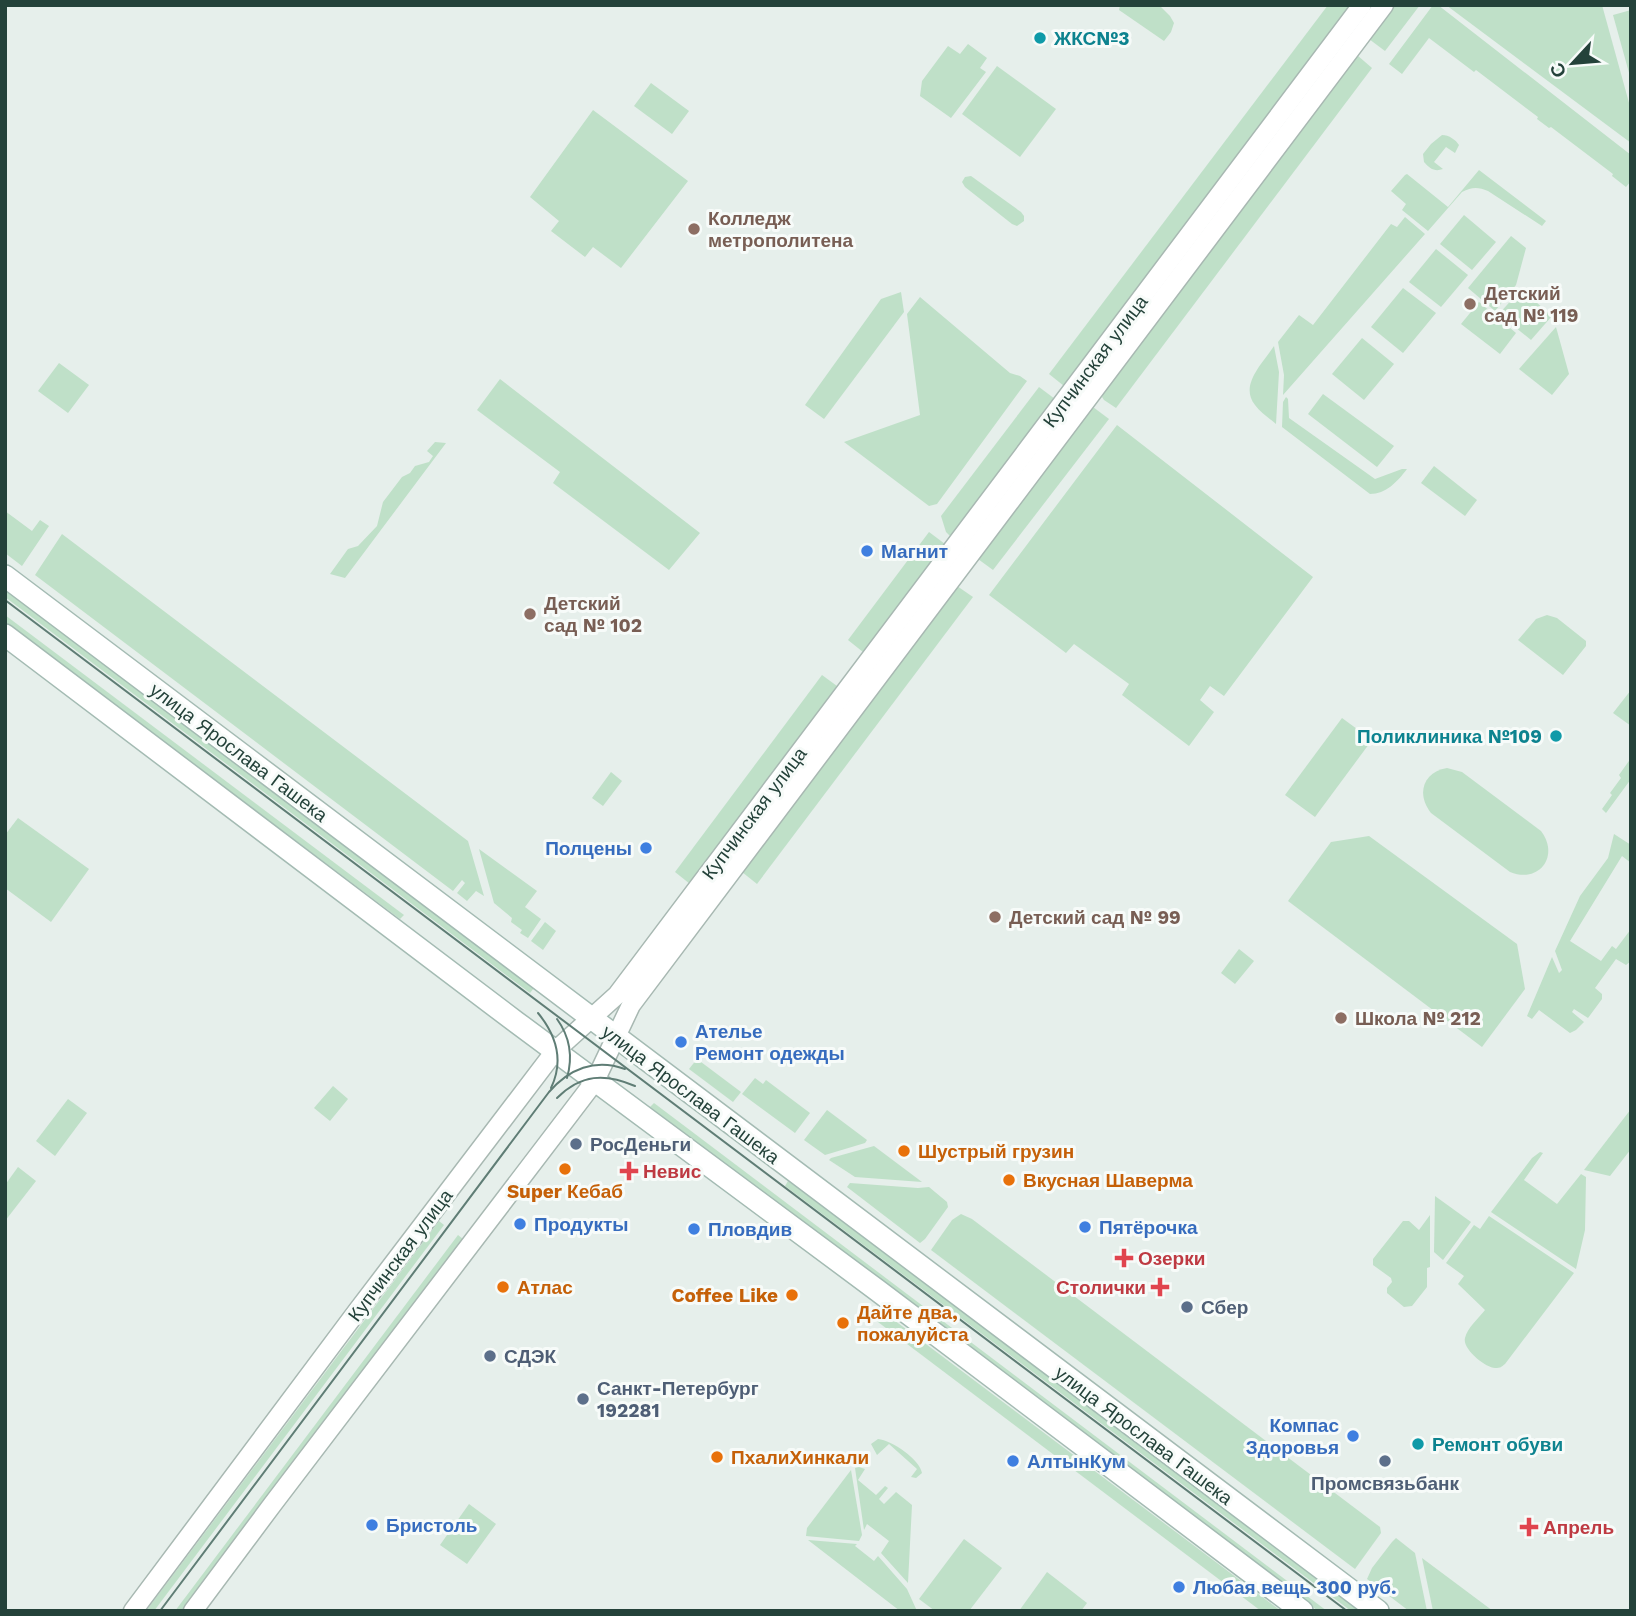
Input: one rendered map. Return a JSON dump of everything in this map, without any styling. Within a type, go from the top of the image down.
[{"type":"street","name":"Купчинская улица","points":[[133,1611],[555,1051],[617,995],[1362,5]]},
{"type":"street","name":"Купчинская улица","points":[[193,1611],[595,1081],[631,1005],[1384,5]]},
{"type":"street","name":"улица Ярослава Гашека","points":[[5,576],[1378,1611]]},
{"type":"street","points":[[5,635],[1302,1611]]},
{"type":"green space","points":[[1120,5],[1159,5],[1174,23],[1171,32],[1164,41],[1119,10]]},
{"type":"green space","points":[[1328,5],[1351,5],[1064,386],[1049,374]]},
{"type":"green space","points":[[1395,5],[1420,5],[1385,51],[1369,39]]},
{"type":"green space","points":[[1433,5],[1438,5],[1631,155],[1631,181],[1626,187],[1612,176],[1613,174],[1537,119],[1538,117],[1476,70],[1474,72],[1429,38],[1402,74],[1389,64]]},
{"type":"green space","points":[[1446,5],[1602,5],[1631,110],[1631,143]]},
{"type":"green space","points":[[1631,10],[1631,80],[1613,15]]},
{"type":"green space","points":[[968,44],[987,58],[980,68],[986,72],[951,118],[920,96],[922,81],[948,46],[960,54]]},
{"type":"green space","points":[[1357,55],[1372,68],[1116,408],[1104,400],[1103,394]]},
{"type":"green space","points":[[997,66],[1056,109],[1020,157],[962,114]]},
{"type":"green space","points":[[651,83],[689,111],[672,134],[634,106]]},
{"type":"green space","points":[[593,110],[688,181],[621,268],[593,247],[585,257],[551,231],[559,221],[530,197]]},
{"type":"green space","points":[[1442,135],[1452,138],[1459,145],[1455,153],[1446,147],[1434,162],[1443,169],[1435,170],[1424,162],[1423,154]]},
{"type":"green space","points":[[1479,170],[1546,221],[1542,226],[1488,191],[1475,188],[1462,192],[1428,231],[1402,210],[1406,204],[1391,191],[1407,174],[1448,207]]},
{"type":"green space","points":[[971,176],[1021,212],[1024,221],[1017,226],[1012,224],[965,187],[962,182],[965,177]]},
{"type":"green space","points":[[1464,215],[1496,242],[1472,270],[1440,244]]},
{"type":"green space","points":[[1405,217],[1425,234],[1283,395],[1284,375],[1278,342],[1299,315],[1313,325],[1391,224],[1397,227]]},
{"type":"green space","points":[[1511,236],[1526,248],[1516,285],[1495,311],[1468,288]]},
{"type":"green space","points":[[1436,249],[1468,275],[1441,307],[1409,282]]},
{"type":"green space","points":[[1403,288],[1436,313],[1403,353],[1371,327]]},
{"type":"green space","points":[[1521,289],[1552,316],[1531,340],[1499,314]]},
{"type":"green space","points":[[901,292],[904,312],[824,419],[805,405],[881,299]]},
{"type":"green space","points":[[920,297],[1010,373],[1027,381],[937,504],[929,506],[844,442],[920,415],[907,314]]},
{"type":"green space","points":[[1479,302],[1516,333],[1500,354],[1461,324]]},
{"type":"green space","points":[[1556,327],[1569,374],[1552,395],[1519,369]]},
{"type":"green space","points":[[1362,338],[1394,364],[1364,400],[1332,374]]},
{"type":"green space","points":[[1274,346],[1279,372],[1276,424],[1255,405],[1250,390],[1254,374]]},
{"type":"green space","points":[[59,363],[89,385],[68,413],[38,391]]},
{"type":"green space","points":[[500,379],[700,533],[669,570],[553,483],[560,472],[477,410]]},
{"type":"green space","points":[[1039,387],[1055,399],[950,536],[941,516]]},
{"type":"green space","points":[[1323,394],[1394,446],[1377,467],[1308,414]]},
{"type":"green space","points":[[1286,397],[1289,418],[1375,479],[1407,469],[1386,490],[1370,494],[1282,427],[1283,402]]},
{"type":"green space","points":[[1093,407],[1109,419],[993,570],[978,559]]},
{"type":"green space","points":[[1117,425],[1313,577],[1224,696],[1210,686],[1200,700],[1214,712],[1189,746],[1122,695],[1129,684],[1074,644],[1066,653],[989,595]]},
{"type":"green space","points":[[435,442],[446,443],[345,578],[330,574],[348,549],[358,546],[377,526],[383,502],[402,477],[410,473],[415,466],[429,462],[433,456],[427,451]]},
{"type":"green space","points":[[1434,466],[1477,500],[1465,516],[1421,483]]},
{"type":"green space","points":[[5,511],[32,531],[40,520],[49,526],[22,566],[5,553]]},
{"type":"green space","points":[[929,532],[945,544],[863,652],[848,640]]},
{"type":"green space","points":[[62,534],[468,841],[484,896],[476,891],[467,901],[457,893],[465,883],[462,880],[453,891],[35,575]]},
{"type":"green space","points":[[957,586],[973,597],[757,884],[742,872]]},
{"type":"green space","points":[[5,589],[534,988],[530,993],[5,597]]},
{"type":"green space","points":[[5,615],[404,915],[400,919],[5,622]]},
{"type":"green space","points":[[1547,615],[1557,618],[1586,641],[1586,646],[1563,675],[1518,640],[1536,619]]},
{"type":"green space","points":[[822,675],[837,686],[690,884],[675,872]]},
{"type":"green space","points":[[1631,690],[1631,726],[1613,713]]},
{"type":"green space","points":[[1342,718],[1372,740],[1315,817],[1285,795]]},
{"type":"green space","points":[[1631,758],[1631,779],[1606,813],[1602,809]]},
{"type":"green space","points":[[1447,768],[1462,772],[1541,831],[1548,850],[1544,865],[1538,871],[1520,875],[1510,872],[1431,813],[1424,799],[1424,785],[1432,774]]},
{"type":"green space","points":[[611,772],[622,781],[603,806],[592,798]]},
{"type":"green space","points":[[18,818],[89,869],[51,922],[5,888],[5,835]]},
{"type":"green space","points":[[1614,834],[1631,845],[1631,863],[1622,856],[1570,941],[1601,961],[1612,946],[1616,949],[1631,929],[1631,961],[1626,965],[1616,959],[1595,988],[1602,994],[1602,999],[1588,1018],[1574,1009],[1572,1012],[1584,1022],[1570,1033],[1539,1010],[1532,1019],[1527,1016],[1552,957],[1559,973],[1562,970],[1555,951],[1580,896],[1608,858]]},
{"type":"green space","points":[[1369,836],[1517,944],[1525,989],[1482,1047],[1288,901],[1331,842]]},
{"type":"green space","points":[[479,849],[537,891],[525,907],[541,919],[528,938],[511,922],[512,918],[494,903]]},
{"type":"green space","points":[[545,922],[556,931],[543,950],[531,941]]},
{"type":"green space","points":[[1239,949],[1254,961],[1235,984],[1221,973]]},
{"type":"green space","points":[[697,1059],[741,1092],[733,1102],[689,1069]]},
{"type":"green space","points":[[755,1078],[763,1084],[766,1080],[810,1113],[795,1133],[742,1094]]},
{"type":"green space","points":[[333,1086],[348,1099],[330,1121],[314,1108]]},
{"type":"green space","points":[[68,1099],[87,1113],[55,1156],[36,1141]]},
{"type":"green space","points":[[654,1103],[1327,1611],[1318,1611],[650,1107]]},
{"type":"green space","points":[[1631,1109],[1631,1149],[1610,1176],[1584,1170]]},
{"type":"green space","points":[[827,1110],[867,1140],[865,1143],[825,1155],[804,1140]]},
{"type":"green space","points":[[874,1146],[922,1182],[855,1177],[829,1160]]},
{"type":"green space","points":[[1540,1152],[1543,1153],[1524,1180],[1557,1204],[1581,1174],[1586,1177],[1585,1230],[1576,1269],[1491,1212],[1532,1158]]},
{"type":"green space","points":[[18,1167],[36,1181],[5,1221],[5,1185]]},
{"type":"green space","points":[[788,1181],[1361,1611],[1351,1611],[785,1186]]},
{"type":"green space","points":[[850,1183],[929,1187],[947,1202],[948,1207],[920,1243],[847,1187]]},
{"type":"green space","points":[[1435,1196],[1471,1222],[1443,1260],[1434,1252]]},
{"type":"green space","points":[[961,1214],[972,1219],[1380,1527],[1381,1533],[1355,1569],[931,1250],[952,1220]]},
{"type":"green space","points":[[1430,1215],[1430,1267],[1427,1268],[1427,1287],[1412,1306],[1404,1307],[1387,1293],[1391,1278],[1373,1265],[1373,1259],[1403,1221],[1409,1221],[1419,1230]]},
{"type":"green space","points":[[1489,1216],[1574,1273],[1505,1364],[1497,1368],[1481,1361],[1467,1347],[1466,1334],[1485,1310],[1458,1284],[1464,1276],[1446,1263],[1474,1225],[1480,1229]]},
{"type":"green space","points":[[439,1221],[444,1225],[154,1611],[146,1611]]},
{"type":"green space","points":[[458,1235],[463,1239],[183,1611],[175,1611]]},
{"type":"green space","points":[[878,1308],[1281,1611],[1261,1611],[870,1316]]},
{"type":"green space","points":[[878,1439],[890,1443],[904,1452],[916,1462],[922,1473],[916,1478],[911,1477],[917,1469],[889,1444],[877,1455],[871,1444]]},
{"type":"green space","points":[[855,1468],[865,1469],[858,1480],[876,1495],[885,1486],[888,1488],[879,1499],[884,1504],[896,1492],[912,1505],[908,1583],[881,1553],[889,1541],[867,1524],[864,1530]]},
{"type":"green space","points":[[851,1470],[862,1535],[859,1541],[806,1536],[807,1528]]},
{"type":"green space","points":[[469,1504],[496,1524],[467,1564],[440,1545]]},
{"type":"green space","points":[[1396,1538],[1415,1553],[1427,1611],[1409,1611],[1367,1579],[1372,1568]]},
{"type":"green space","points":[[964,1539],[1002,1568],[969,1611],[935,1611],[919,1599]]},
{"type":"green space","points":[[808,1540],[857,1544],[855,1546],[874,1561],[878,1556],[907,1589],[917,1611],[900,1611]]},
{"type":"green space","points":[[1422,1558],[1493,1611],[1433,1611]]},
{"type":"green space","points":[[1047,1572],[1087,1603],[1081,1611],[1019,1611]]},
{"type":"tram line","points":[[5,600],[1347,1611]]},
{"type":"tram line","points":[[538,1013],[549,1030],[556,1049],[557,1068],[551,1088]]},
{"type":"tram line","points":[[557,1019],[569,1047],[567,1078]]},
{"type":"tram line","points":[[160,1611],[549,1092],[565,1077],[583,1068],[603,1065],[625,1069]]},
{"type":"tram line","points":[[557,1098],[575,1084],[594,1078],[614,1079],[635,1086]]},
{"type":"place","name":"ЖКС№3","points":[[1040,38]]},
{"type":"place","name":"Колледж метрополитена","points":[[694,229]]},
{"type":"place","name":"Детский сад № 119","points":[[1470,304]]},
{"type":"place","name":"Магнит","points":[[867,551]]},
{"type":"place","name":"Детский сад № 102","points":[[530,614]]},
{"type":"place","name":"Поликлиника №109","points":[[1556,736]]},
{"type":"place","name":"Полцены","points":[[646,848]]},
{"type":"place","name":"Детский сад № 99","points":[[995,917]]},
{"type":"place","name":"Школа № 212","points":[[1341,1018]]},
{"type":"place","name":"Ателье Ремонт одежды","points":[[681,1042]]},
{"type":"place","name":"РосДеньги","points":[[576,1144]]},
{"type":"place","name":"Шустрый грузин","points":[[904,1151]]},
{"type":"place","name":"Super Кебаб","points":[[565,1169]]},
{"type":"place","name":"Невис","points":[[629,1171]]},
{"type":"place","name":"Вкусная Шаверма","points":[[1009,1180]]},
{"type":"place","name":"Продукты","points":[[520,1224]]},
{"type":"place","name":"Пятёрочка","points":[[1085,1227]]},
{"type":"place","name":"Пловдив","points":[[694,1229]]},
{"type":"place","name":"Озерки","points":[[1124,1258]]},
{"type":"place","name":"Атлас","points":[[503,1287]]},
{"type":"place","name":"Столички","points":[[1160,1287]]},
{"type":"place","name":"Coffee Like","points":[[792,1295]]},
{"type":"place","name":"Сбер","points":[[1187,1307]]},
{"type":"place","name":"Дайте два, пожалуйста","points":[[843,1323]]},
{"type":"place","name":"СДЭК","points":[[490,1356]]},
{"type":"place","name":"Санкт-Петербург 192281","points":[[583,1399]]},
{"type":"place","name":"Компас Здоровья","points":[[1353,1436]]},
{"type":"place","name":"Ремонт обуви","points":[[1418,1444]]},
{"type":"place","name":"ПхалиХинкали","points":[[717,1457]]},
{"type":"place","name":"АлтынКум","points":[[1013,1461]]},
{"type":"place","name":"Промсвязьбанк","points":[[1385,1461]]},
{"type":"place","name":"Бристоль","points":[[372,1525]]},
{"type":"place","name":"Апрель","points":[[1529,1527]]},
{"type":"place","name":"Любая вещь 300 руб.","points":[[1179,1587]]}]
